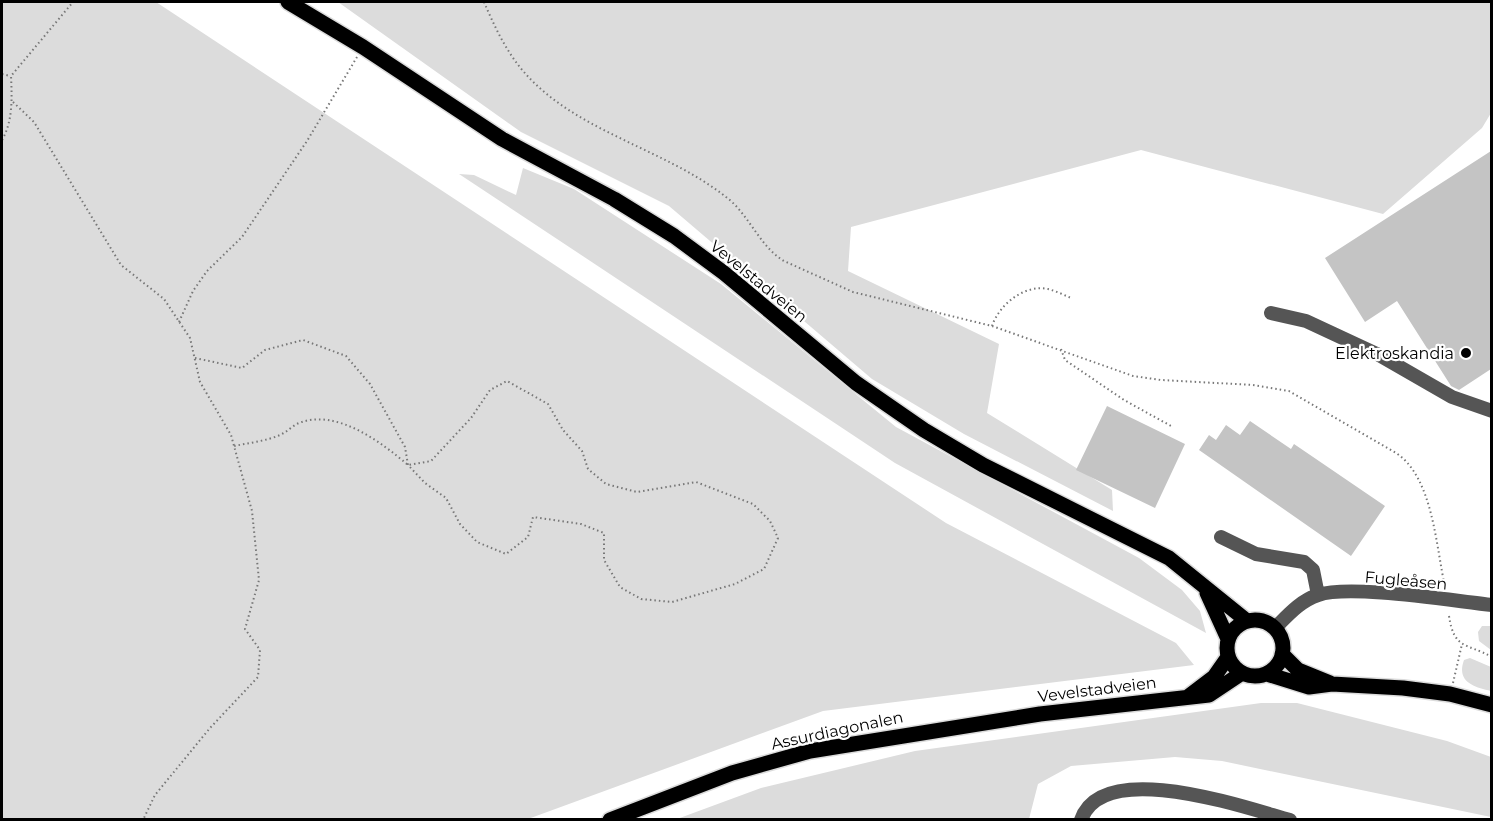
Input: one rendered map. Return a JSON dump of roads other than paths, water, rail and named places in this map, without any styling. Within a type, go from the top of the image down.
[{"type":"main road","name":"Vevelstadveien","points":[[288,2],[363,47],[502,139],[614,199],[674,236],[724,273],[848,376],[924,430],[983,465],[1158,551],[1179,564],[1204,588],[1247,621],[1259,621],[1275,628]]},
{"type":"main road","name":"Vevelstadveien","points":[[1204,588],[1228,639],[1228,657]]},
{"type":"main road","points":[[1228,639],[1236,628],[1247,621]]},
{"type":"main road","points":[[1267,674],[1277,666],[1282,654],[1282,640],[1275,628]]},
{"type":"main road","points":[[1282,654],[1303,673],[1332,684]]},
{"type":"main road","points":[[1189,696],[1214,677],[1228,657],[1233,667],[1242,674],[1255,676],[1267,674],[1309,687],[1332,684],[1385,686],[1450,694],[1491,705]]},
{"type":"main road","name":"Vevelstadveien","points":[[1009,718],[1209,695],[1242,674]]},
{"type":"main road","name":"Assurdiagonalen","points":[[610,819],[732,773],[810,751],[1009,718]]},
{"type":"street","points":[[1271,313],[1306,321],[1379,355],[1452,397],[1491,411]]},
{"type":"street","points":[[1221,537],[1256,554],[1304,562],[1313,570],[1318,595]]},
{"type":"street","name":"Fugleåsen","points":[[1275,628],[1294,609],[1318,595],[1352,592],[1491,605]]},
{"type":"street","points":[[1081,819],[1096,798],[1120,790],[1153,788],[1188,794],[1290,819]]},
{"type":"place","name":"Elektroskandia","points":[[1466,353]]}]
